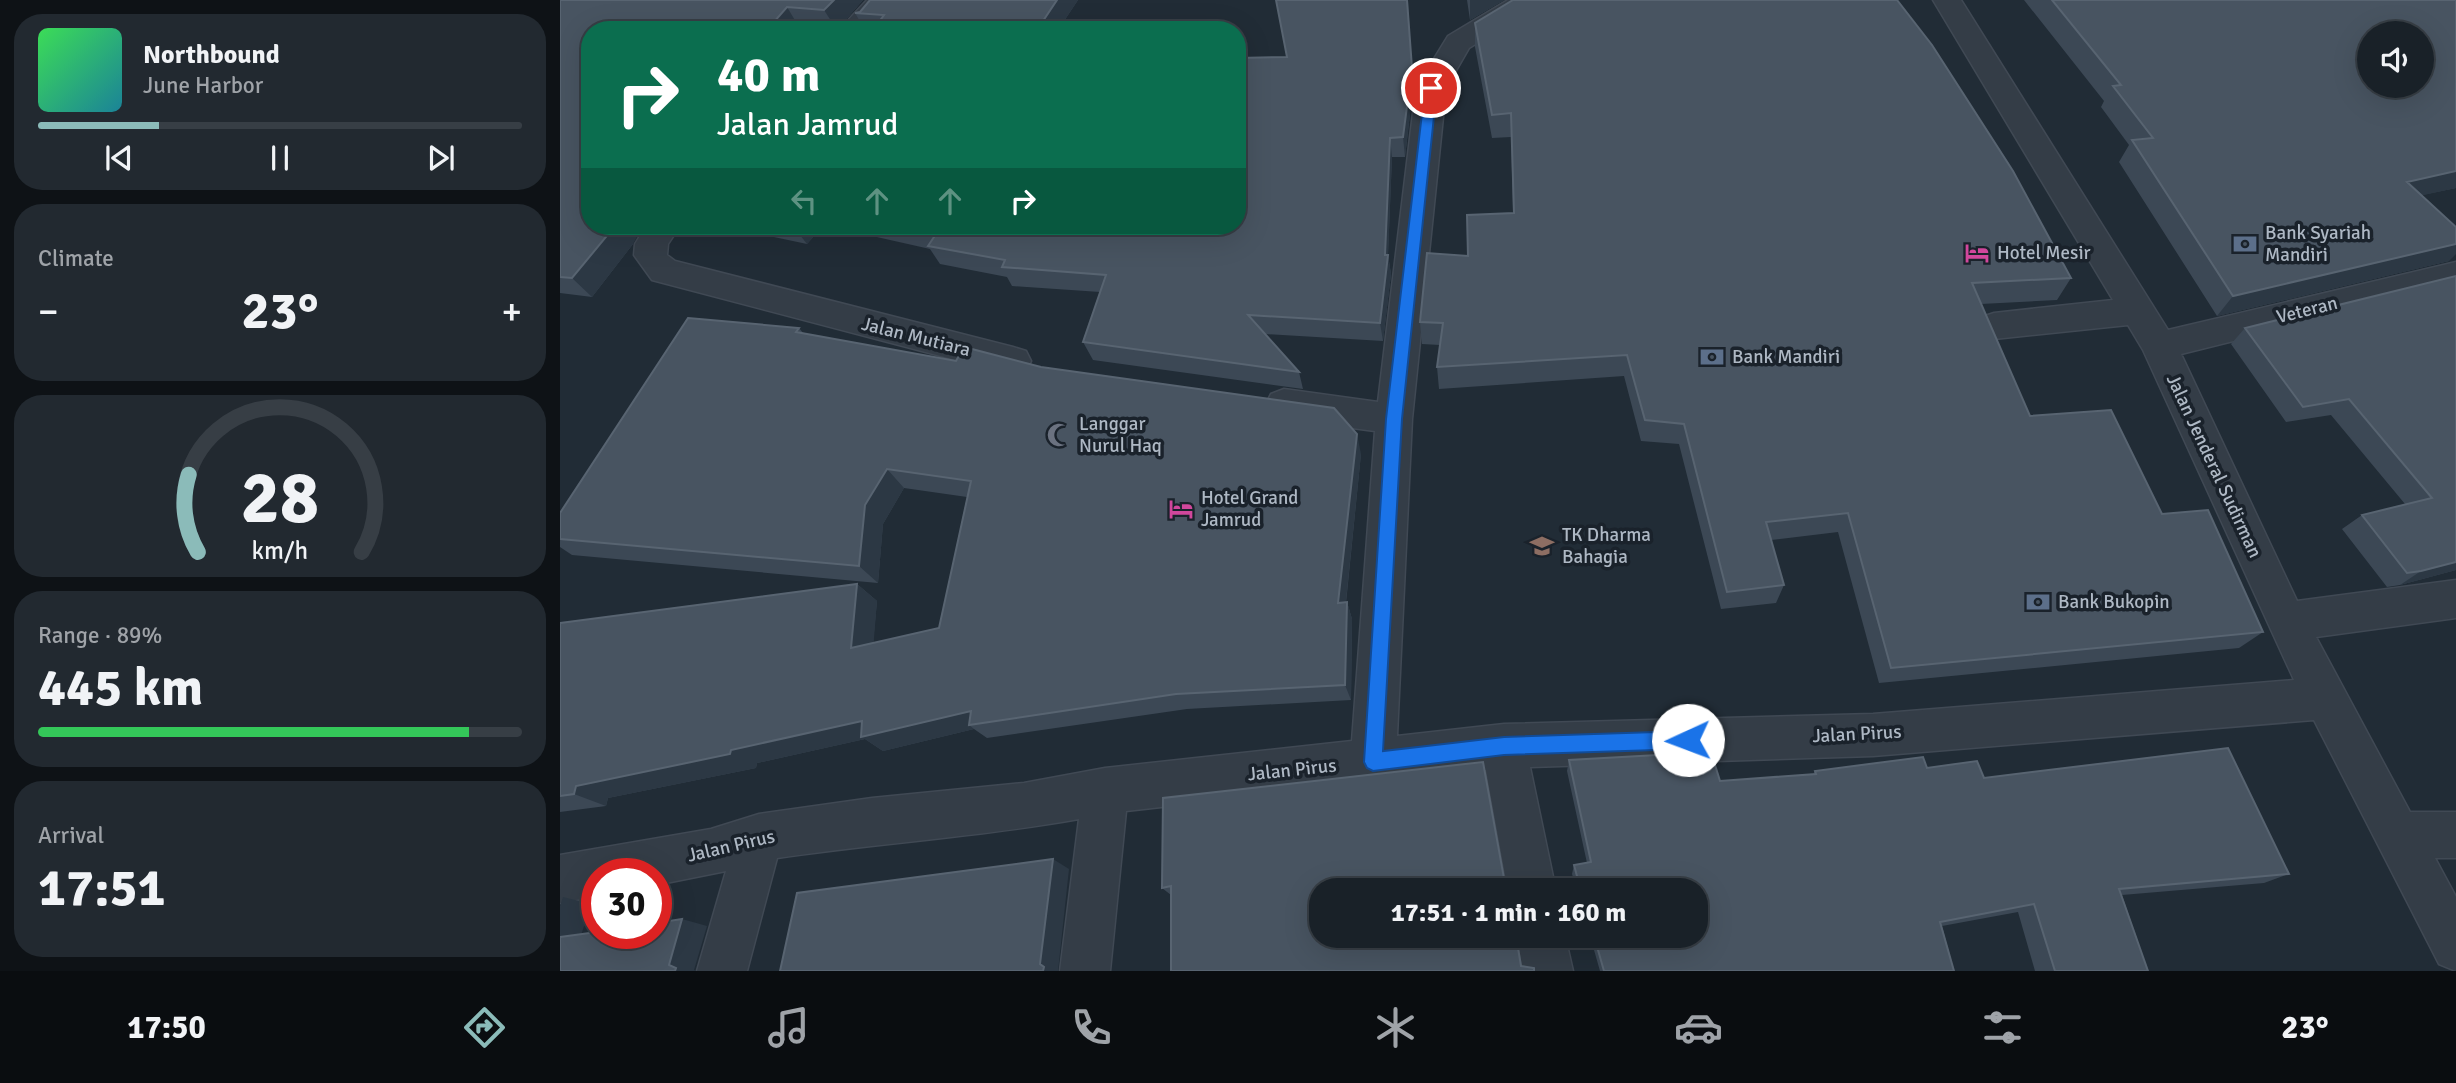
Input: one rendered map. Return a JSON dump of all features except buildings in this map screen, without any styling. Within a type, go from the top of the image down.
[{"type":"street","points":[[862,21],[883,0]]},
{"type":"street","name":"Jalan Jenderal Sudirman","points":[[1947,0],[2159,346],[2286,622],[2456,947]]},
{"type":"street","points":[[1373,762],[1394,419],[1431,88],[1458,42],[1518,5]]},
{"type":"street","name":"Jalan Mutiara","points":[[656,235],[651,240],[649,254],[653,264],[664,271],[1041,368]]},
{"type":"street","name":"Veteran","points":[[2159,346],[2456,274]]},
{"type":"street","points":[[1994,326],[2137,311]]},
{"type":"street","points":[[1257,400],[1394,419]]},
{"type":"street","points":[[2286,622],[2452,607]]},
{"type":"street","name":"Jalan Pirus","points":[[560,879],[712,852],[759,837],[872,821],[1024,806],[1105,791],[1504,746],[1872,735],[2324,698]]},
{"type":"street","points":[[1504,746],[1529,878]]},
{"type":"street","points":[[1085,971],[1105,791]]},
{"type":"street","points":[[2396,835],[2456,835]]},
{"type":"street","points":[[722,971],[759,837]]},
{"type":"street","points":[[1543,948],[1548,971]]},
{"type":"place","name":"Bank Syariah Mandiri","points":[[2245,244]]},
{"type":"place","name":"Hotel Mesir","points":[[1977,253]]},
{"type":"place","name":"Bank Mandiri","points":[[1712,357]]},
{"type":"place","name":"Langgar Nurul Haq","points":[[1059,435]]},
{"type":"place","name":"Hotel Grand Jamrud","points":[[1181,509]]},
{"type":"place","name":"TK Dharma Bahagia","points":[[1542,546]]},
{"type":"place","name":"Bank Bukopin","points":[[2038,602]]},
{"type":"route","points":[[1431,88],[1394,419],[1373,762],[1504,746],[1688,740]]}]
